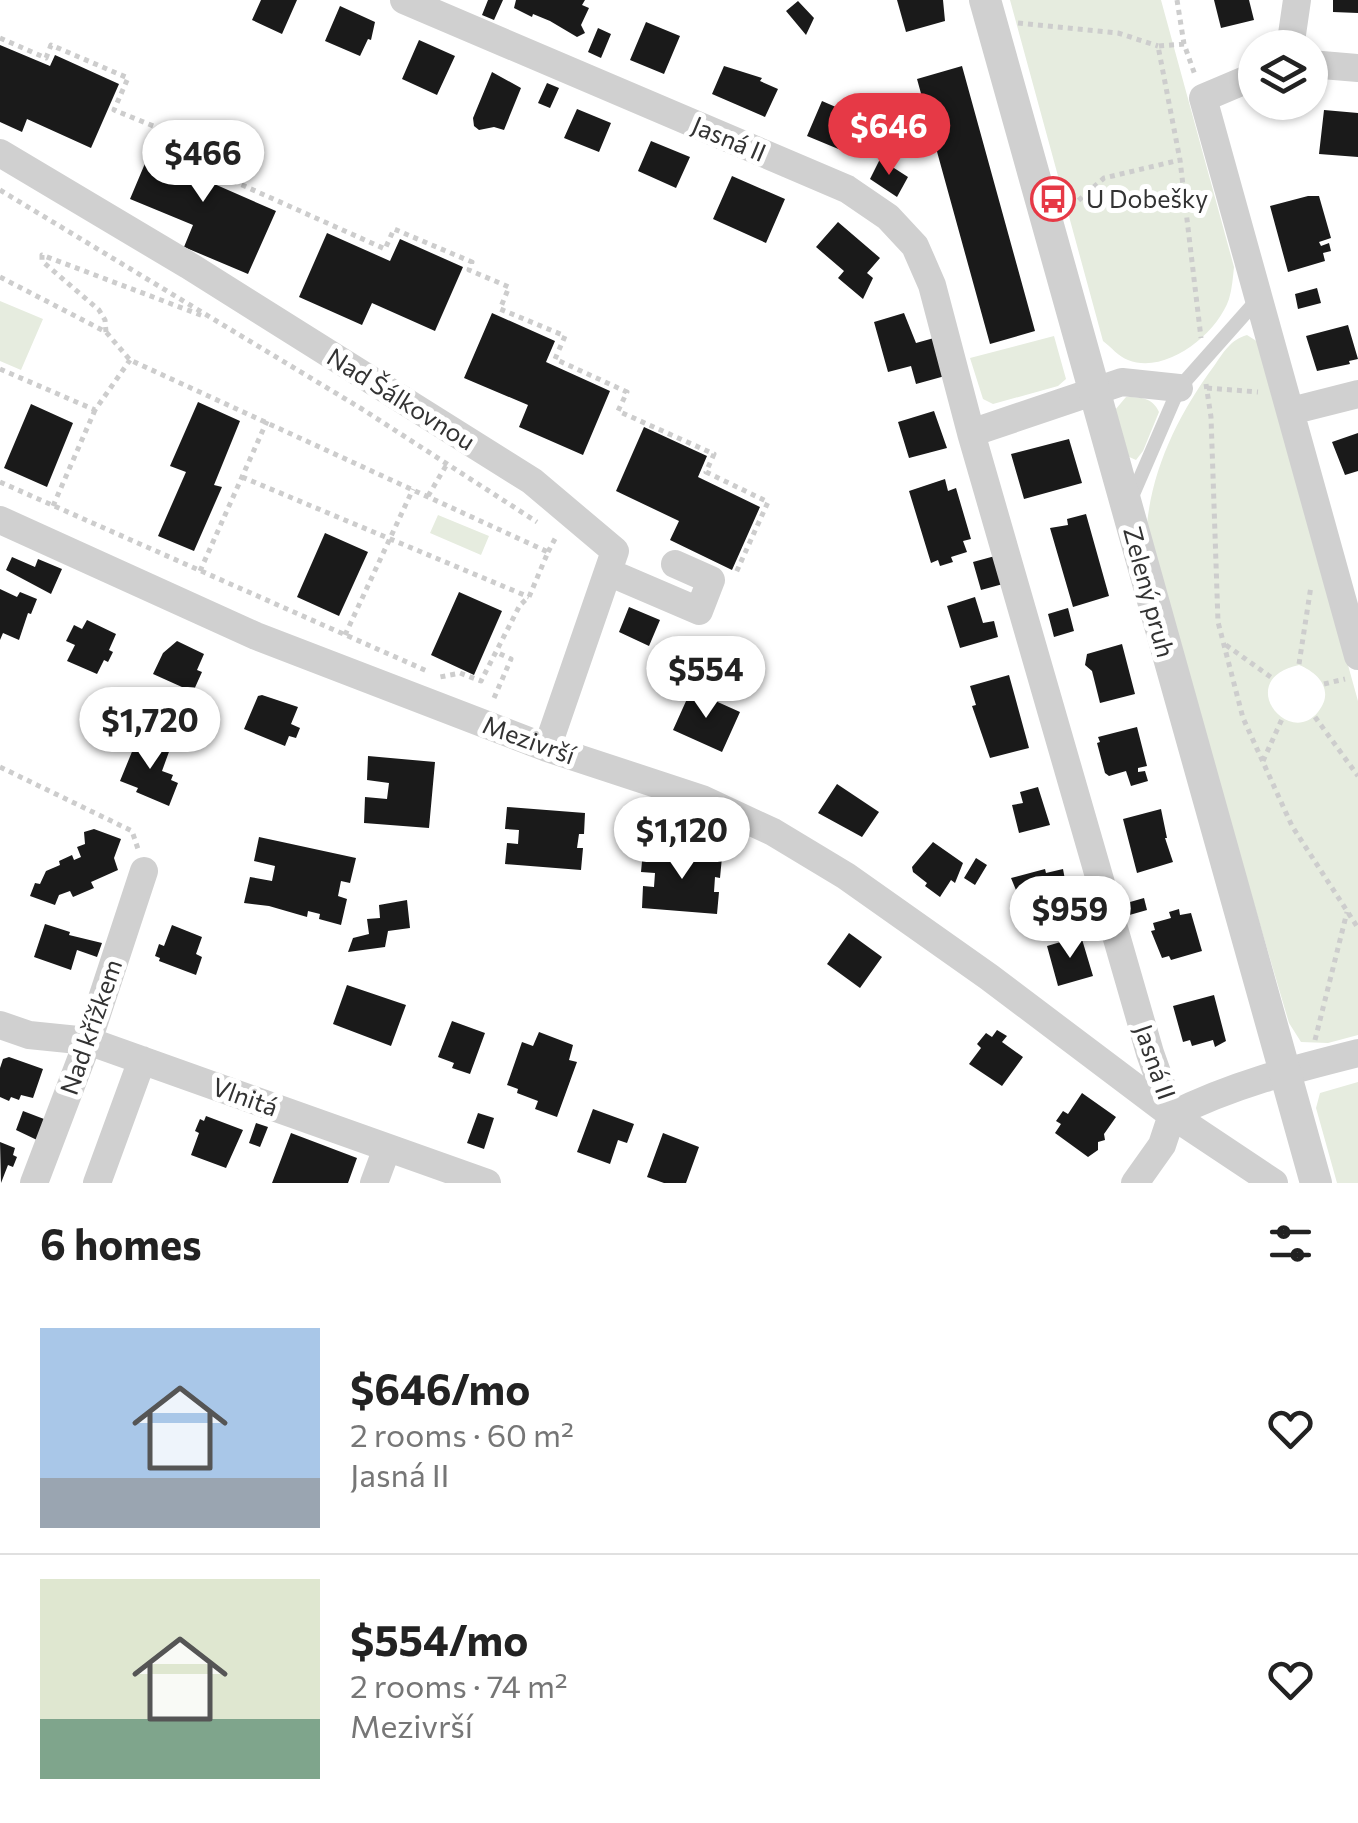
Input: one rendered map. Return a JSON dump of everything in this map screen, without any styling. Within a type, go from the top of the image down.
[{"type":"street","name":"Jasná II","points":[[404,0],[847,189],[888,216],[915,246],[932,285],[1150,1053],[1172,1115]]},
{"type":"street","points":[[1293,30],[1297,0]]},
{"type":"street","name":"Zelený pruh","points":[[988,10],[1316,1183]]},
{"type":"street","points":[[1328,66],[1358,68]]},
{"type":"street","points":[[1238,83],[1204,98],[1358,656]]},
{"type":"street","name":"Nad Šálkovnou","points":[[0,153],[188,265],[532,481],[615,552],[608,572]]},
{"type":"street","points":[[971,432],[1122,382],[1193,388]]},
{"type":"street","points":[[1288,400],[1358,394]]},
{"type":"street","name":"Mezivrší","points":[[0,520],[256,636],[547,748],[702,798],[774,832],[846,876],[1172,1115],[1274,1183]]},
{"type":"street","points":[[547,748],[608,572],[698,610],[711,580],[675,564]]},
{"type":"street","name":"Nad křížkem","points":[[34,1183],[88,1040],[144,871]]},
{"type":"street","name":"Vlnitá","points":[[0,1025],[29,1035],[88,1040],[487,1183]]},
{"type":"street","points":[[1135,1183],[1162,1145],[1172,1115],[1210,1096],[1284,1071],[1358,1053]]},
{"type":"street","points":[[98,1183],[142,1060]]},
{"type":"street","points":[[374,1183],[387,1148]]},
{"type":"lane","points":[[1126,509],[1193,388],[1203,360],[1258,300]]},
{"type":"path","points":[[988,10],[1118,33],[1158,46],[1184,44],[1177,0]]},
{"type":"path","points":[[0,38],[46,58],[51,46],[128,78],[114,110],[230,157],[222,176],[385,249],[394,230],[472,262],[469,270],[510,287],[500,309],[565,336],[555,359],[627,392],[618,411],[714,454],[706,472],[768,502],[734,576]]},
{"type":"path","points":[[1158,46],[1180,160],[1203,360],[1193,388]]},
{"type":"path","points":[[1061,216],[1104,178],[1180,160]]},
{"type":"path","points":[[0,190],[218,321],[540,524]]},
{"type":"path","points":[[106,332],[100,310],[42,261],[42,255],[218,321]]},
{"type":"path","points":[[0,277],[106,332],[130,360],[548,552],[529,598],[520,605],[481,682],[460,673],[440,676]]},
{"type":"path","points":[[53,506],[95,410],[130,360]]},
{"type":"path","points":[[0,369],[95,410]]},
{"type":"path","points":[[1193,388],[1288,400]]},
{"type":"path","points":[[1193,388],[1211,417],[1218,622],[1243,718],[1292,826],[1358,928]]},
{"type":"path","points":[[200,571],[267,421]]},
{"type":"path","points":[[428,496],[447,464]]},
{"type":"path","points":[[242,477],[529,598]]},
{"type":"path","points":[[0,482],[452,682]]},
{"type":"path","points":[[345,635],[413,489]]},
{"type":"path","points":[[1300,664],[1313,577]]},
{"type":"path","points":[[1224,644],[1272,678]]},
{"type":"path","points":[[494,698],[511,659],[496,652]]},
{"type":"path","points":[[1324,684],[1358,675]]},
{"type":"path","points":[[1314,717],[1358,776]]},
{"type":"path","points":[[1263,761],[1282,719]]},
{"type":"path","points":[[0,767],[132,830],[144,871]]},
{"type":"path","points":[[1314,1051],[1316,1028],[1347,912]]},
{"type":"shaded area","points":[[1010,0],[1161,0],[1234,267],[1223,312],[1202,338],[1173,357],[1143,363],[1128,360],[1103,341]]},
{"type":"shaded area","points":[[0,301],[43,319],[21,370],[0,361]]},
{"type":"shaded area","points":[[1247,335],[1258,342],[1358,701],[1358,1035],[1328,1043],[1301,1042],[1289,1023],[1146,537],[1159,468],[1177,425],[1221,356]],"holes":[[[1299,665],[1322,684],[1325,697],[1318,712],[1306,721],[1293,722],[1272,708],[1268,696],[1270,683],[1280,673]]]},
{"type":"shaded area","points":[[1054,336],[1066,379],[1058,386],[993,404],[983,399],[970,358]]},
{"type":"shaded area","points":[[1126,397],[1146,399],[1159,412],[1136,460],[1127,456],[1115,410]]},
{"type":"shaded area","points":[[438,515],[489,536],[481,555],[430,533]]},
{"type":"shaded area","points":[[1358,1082],[1358,1183],[1337,1183],[1316,1108],[1320,1093]]},
{"type":"building","points":[[261,0],[297,0],[282,34],[252,20]]},
{"type":"building","points":[[488,0],[503,0],[494,20],[482,15]]},
{"type":"building","points":[[516,0],[585,0],[582,5],[589,8],[581,25],[585,33],[577,37],[550,21],[533,14],[532,17],[514,8]]},
{"type":"building","points":[[897,0],[943,0],[945,21],[906,32]]},
{"type":"building","points":[[1214,0],[1249,0],[1254,20],[1221,28]]},
{"type":"building","points":[[1333,0],[1358,0],[1358,13],[1333,12]]},
{"type":"building","points":[[798,1],[814,18],[806,35],[786,11]]},
{"type":"building","points":[[340,6],[375,22],[371,40],[368,39],[360,56],[325,41]]},
{"type":"building","points":[[646,22],[680,36],[664,74],[630,60]]},
{"type":"building","points":[[598,28],[611,34],[601,58],[588,52]]},
{"type":"building","points":[[419,40],[455,56],[437,95],[402,79]]},
{"type":"building","points":[[0,45],[50,66],[55,55],[119,84],[91,148],[27,119],[22,132],[0,122]]},
{"type":"building","points":[[724,66],[762,78],[760,81],[778,89],[765,117],[712,94]]},
{"type":"building","points":[[962,66],[1035,331],[990,344],[917,79]]},
{"type":"building","points":[[492,72],[521,88],[504,130],[479,130],[473,118]]},
{"type":"building","points":[[547,83],[559,88],[550,108],[538,103]]},
{"type":"building","points":[[822,101],[861,118],[848,153],[807,136]]},
{"type":"building","points":[[577,109],[611,123],[599,152],[564,138]]},
{"type":"building","points":[[1328,110],[1358,113],[1358,157],[1319,154],[1323,120],[1328,120]]},
{"type":"building","points":[[157,135],[221,162],[212,183],[276,211],[248,274],[184,247],[193,225],[130,199]]},
{"type":"building","points":[[651,141],[690,157],[676,188],[638,171]]},
{"type":"building","points":[[880,159],[908,177],[897,197],[870,179]]},
{"type":"building","points":[[732,176],[785,199],[766,243],[713,219]]},
{"type":"building","points":[[1319,196],[1331,238],[1319,242],[1321,246],[1329,243],[1331,251],[1323,253],[1325,261],[1288,272],[1270,206]]},
{"type":"building","points":[[838,222],[880,258],[867,273],[873,278],[863,299],[838,278],[844,271],[816,247]]},
{"type":"building","points":[[327,233],[390,261],[400,239],[463,267],[435,331],[372,303],[362,325],[299,297]]},
{"type":"building","points":[[1317,288],[1321,303],[1298,309],[1295,294]]},
{"type":"building","points":[[492,313],[555,341],[546,362],[610,391],[583,455],[519,427],[528,405],[464,378]]},
{"type":"building","points":[[904,313],[916,343],[934,338],[945,376],[916,384],[911,366],[888,372],[874,322]]},
{"type":"building","points":[[1348,325],[1358,359],[1317,371],[1306,336]]},
{"type":"building","points":[[198,402],[240,421],[214,485],[222,487],[194,551],[158,536],[186,472],[170,466]]},
{"type":"building","points":[[31,404],[73,423],[47,487],[4,468]]},
{"type":"building","points":[[934,411],[947,448],[909,458],[898,422]]},
{"type":"building","points":[[644,427],[707,456],[698,477],[760,507],[732,570],[670,540],[679,521],[616,491]]},
{"type":"building","points":[[1358,433],[1358,471],[1345,475],[1332,442]]},
{"type":"building","points":[[1069,439],[1082,483],[1024,499],[1011,454]]},
{"type":"building","points":[[945,479],[948,491],[956,488],[971,539],[963,541],[967,552],[940,566],[938,560],[931,563],[909,491]]},
{"type":"building","points":[[1086,514],[1109,596],[1073,607],[1050,528],[1068,525],[1067,519]]},
{"type":"building","points":[[325,533],[368,552],[339,616],[297,597]]},
{"type":"building","points":[[995,556],[1003,584],[981,590],[973,562]]},
{"type":"building","points":[[12,557],[35,567],[38,559],[62,569],[51,594],[6,570]]},
{"type":"building","points":[[0,589],[17,597],[20,592],[37,599],[19,640],[3,633],[0,640]]},
{"type":"building","points":[[459,592],[502,611],[474,675],[431,655]]},
{"type":"building","points":[[975,597],[983,623],[994,621],[998,637],[960,648],[947,606]]},
{"type":"building","points":[[629,607],[660,620],[649,646],[619,632]]},
{"type":"building","points":[[1068,608],[1074,631],[1054,637],[1048,614]]},
{"type":"building","points":[[87,620],[116,634],[109,650],[113,652],[97,674],[67,661],[75,645],[66,641],[74,625],[82,629]]},
{"type":"building","points":[[177,641],[204,654],[197,670],[202,672],[193,692],[153,674],[163,653]]},
{"type":"building","points":[[1122,644],[1135,694],[1100,703],[1092,671],[1085,665],[1087,654]]},
{"type":"building","points":[[1009,675],[1029,748],[990,758],[972,706],[976,705],[970,686]]},
{"type":"building","points":[[691,690],[740,712],[722,752],[673,730]]},
{"type":"building","points":[[258,696],[298,707],[291,724],[300,728],[296,738],[289,736],[285,746],[244,729]]},
{"type":"building","points":[[1137,727],[1147,766],[1138,768],[1138,772],[1145,771],[1148,781],[1131,786],[1126,771],[1109,776],[1105,773],[1097,743],[1098,737]]},
{"type":"building","points":[[138,737],[170,749],[162,771],[173,775],[171,780],[178,783],[169,806],[120,781]]},
{"type":"building","points":[[368,756],[435,762],[429,828],[364,823],[365,797],[387,799],[389,783],[367,780]]},
{"type":"building","points":[[837,784],[879,812],[862,837],[818,813]]},
{"type":"building","points":[[1038,787],[1050,825],[1019,833],[1012,805],[1023,803],[1020,792]]},
{"type":"building","points":[[507,807],[585,813],[584,834],[579,834],[577,848],[583,848],[581,870],[505,864],[507,843],[518,844],[519,830],[505,829]]},
{"type":"building","points":[[1161,809],[1173,862],[1137,873],[1123,819]]},
{"type":"building","points":[[94,829],[121,839],[114,858],[118,870],[91,882],[94,888],[73,897],[70,891],[59,895],[55,905],[30,896],[35,883],[40,884],[46,871],[60,865],[59,861],[72,855],[74,860],[81,857],[77,847],[85,844],[84,832]]},
{"type":"building","points":[[259,837],[356,858],[350,883],[341,881],[338,896],[347,899],[341,925],[319,919],[320,914],[308,911],[307,917],[244,903],[250,877],[272,881],[275,866],[254,861]]},
{"type":"building","points":[[933,842],[963,863],[955,883],[951,880],[940,897],[925,886],[927,883],[912,867]]},
{"type":"building","points":[[643,851],[722,857],[720,878],[715,877],[714,892],[719,892],[717,914],[642,908],[643,886],[654,887],[655,873],[641,872]]},
{"type":"building","points":[[976,858],[987,865],[975,885],[964,878]]},
{"type":"building","points":[[1045,869],[1046,873],[1063,869],[1069,901],[1025,912],[1011,878]]},
{"type":"building","points":[[1144,898],[1147,910],[1126,916],[1123,904]]},
{"type":"building","points":[[407,900],[410,928],[388,931],[385,947],[348,952],[353,938],[369,934],[367,919],[380,918],[379,905]]},
{"type":"building","points":[[1179,909],[1180,915],[1191,913],[1202,951],[1171,960],[1169,956],[1162,958],[1151,931],[1155,930],[1153,923],[1171,918],[1169,912]]},
{"type":"building","points":[[1066,920],[1070,934],[1047,941],[1043,927]]},
{"type":"building","points":[[45,924],[102,943],[97,957],[77,950],[71,970],[34,957]]},
{"type":"building","points":[[172,925],[202,937],[196,954],[202,957],[196,975],[155,956],[159,944],[164,946]]},
{"type":"building","points":[[849,933],[882,957],[860,988],[827,964]]},
{"type":"building","points":[[1081,936],[1093,976],[1058,986],[1047,946]]},
{"type":"building","points":[[347,985],[406,1005],[391,1046],[333,1024]]},
{"type":"building","points":[[1214,995],[1226,1041],[1215,1047],[1213,1040],[1192,1046],[1190,1040],[1183,1042],[1173,1006]]},
{"type":"building","points":[[452,1021],[485,1033],[470,1074],[452,1068],[454,1063],[438,1057]]},
{"type":"building","points":[[997,1030],[1007,1036],[1002,1042],[1023,1057],[1002,1086],[969,1064],[986,1033],[992,1037]]},
{"type":"building","points":[[539,1032],[573,1045],[569,1060],[577,1062],[557,1117],[535,1109],[538,1101],[507,1085],[522,1042],[533,1046]]},
{"type":"building","points":[[9,1057],[43,1069],[33,1098],[21,1095],[19,1100],[11,1097],[9,1101],[0,1097],[0,1068],[3,1059]]},
{"type":"building","points":[[1082,1093],[1116,1117],[1104,1134],[1105,1140],[1098,1142],[1098,1150],[1088,1157],[1055,1133],[1061,1124],[1056,1121],[1063,1111],[1068,1114]]},
{"type":"building","points":[[593,1109],[634,1124],[627,1143],[618,1140],[610,1164],[577,1152]]},
{"type":"building","points":[[23,1111],[44,1119],[37,1140],[16,1130]]},
{"type":"building","points":[[478,1113],[494,1118],[484,1149],[467,1143]]},
{"type":"building","points":[[206,1116],[243,1130],[226,1168],[191,1155],[199,1133],[195,1131],[200,1119],[204,1121]]},
{"type":"building","points":[[256,1123],[268,1127],[260,1147],[249,1143]]},
{"type":"building","points":[[291,1133],[357,1158],[348,1183],[272,1183]]},
{"type":"building","points":[[663,1133],[699,1147],[686,1183],[664,1183],[647,1177]]},
{"type":"building","points":[[0,1142],[15,1148],[13,1155],[17,1157],[13,1167],[8,1165],[1,1183]]},
{"type":"place","name":"U Dobešky","points":[[1053,199]]}]
